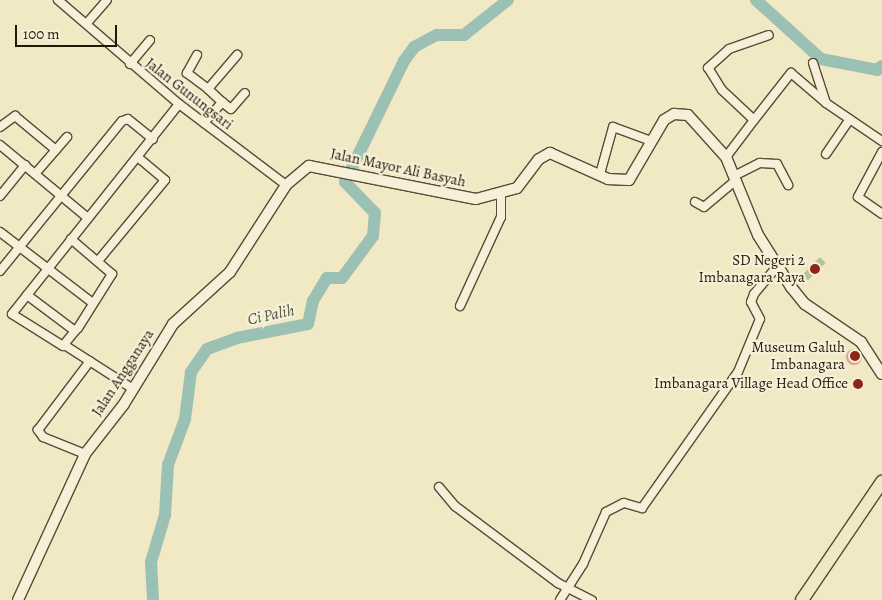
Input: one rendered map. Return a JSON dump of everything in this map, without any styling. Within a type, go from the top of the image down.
[{"type":"highway","points":[[802,600],[882,482]]},
{"type":"street","name":"Jalan Gunungsari","points":[[58,0],[87,23],[130,64],[179,104],[286,185]]},
{"type":"street","points":[[87,23],[107,0]]},
{"type":"street","points":[[754,120],[722,90],[708,68],[729,49],[769,35]]},
{"type":"street","points":[[130,64],[150,40]]},
{"type":"street","points":[[197,55],[187,73],[222,102],[231,109],[245,93]]},
{"type":"street","points":[[208,89],[237,55]]},
{"type":"street","points":[[813,63],[826,103]]},
{"type":"street","points":[[726,157],[789,74],[805,84],[826,103],[882,142]]},
{"type":"street","points":[[805,84],[818,77]]},
{"type":"street","points":[[204,123],[222,102]]},
{"type":"street","points":[[133,389],[66,346],[13,316],[47,269],[153,139],[179,104]]},
{"type":"street","name":"Jalan Mayor Ali Basyah","points":[[286,185],[309,166],[355,174],[457,197],[501,193],[521,185],[539,160],[550,154],[600,174],[629,180],[664,120],[682,114],[696,120],[726,157],[758,235],[777,266],[805,304],[861,342],[882,374]]},
{"type":"street","points":[[0,127],[15,116],[56,150]]},
{"type":"street","points":[[0,271],[125,119],[153,139]]},
{"type":"street","points":[[826,154],[850,119]]},
{"type":"street","points":[[600,174],[613,127],[651,141]]},
{"type":"street","points":[[35,174],[67,138]]},
{"type":"street","points":[[0,145],[88,218]]},
{"type":"street","points":[[882,152],[872,167],[874,174],[882,179]]},
{"type":"street","points":[[98,261],[165,180],[138,157]]},
{"type":"street","points":[[694,202],[704,207],[734,178],[760,163],[777,164],[788,185]]},
{"type":"street","points":[[0,196],[25,165]]},
{"type":"street","points":[[874,174],[858,196],[882,214]]},
{"type":"street","name":"Jalan Angganaya","points":[[18,600],[85,454],[133,389],[173,324],[230,272],[286,185]]},
{"type":"street","points":[[460,306],[500,217],[501,193]]},
{"type":"street","points":[[0,232],[93,303]]},
{"type":"street","points":[[66,346],[112,274],[71,239]]},
{"type":"street","points":[[560,600],[568,590],[606,512],[624,503],[642,508],[738,372],[760,319],[751,302],[754,294],[777,266]]},
{"type":"street","points":[[27,295],[74,331]]},
{"type":"street","points":[[85,454],[42,437],[38,430],[90,361]]},
{"type":"street","points":[[439,487],[456,506],[568,590],[592,600]]},
{"type":"green space","points":[[820,257],[826,263],[803,285],[797,280]]},
{"type":"building","name":"Museum Galuh Imbanagara","points":[[854,349],[860,351],[862,357],[860,363],[854,365],[848,363],[846,357],[848,351]]},
{"type":"waterway","name":"Ci Palih","points":[[153,600],[151,562],[165,515],[168,465],[185,419],[191,372],[207,349],[237,338],[308,324],[313,301],[327,278],[342,278],[373,236],[375,213],[345,182],[404,61],[414,47],[437,35],[464,35],[508,0]]},
{"type":"waterway","name":"Ci Palih","points":[[756,0],[821,59],[877,70],[882,66]]},
{"type":"place","name":"SD Negeri 2 Imbanagara Raya","points":[[815,269]]},
{"type":"place","name":"Museum Galuh Imbanagara","points":[[855,356]]},
{"type":"place","name":"Imbanagara Village Head Office","points":[[858,384]]}]
